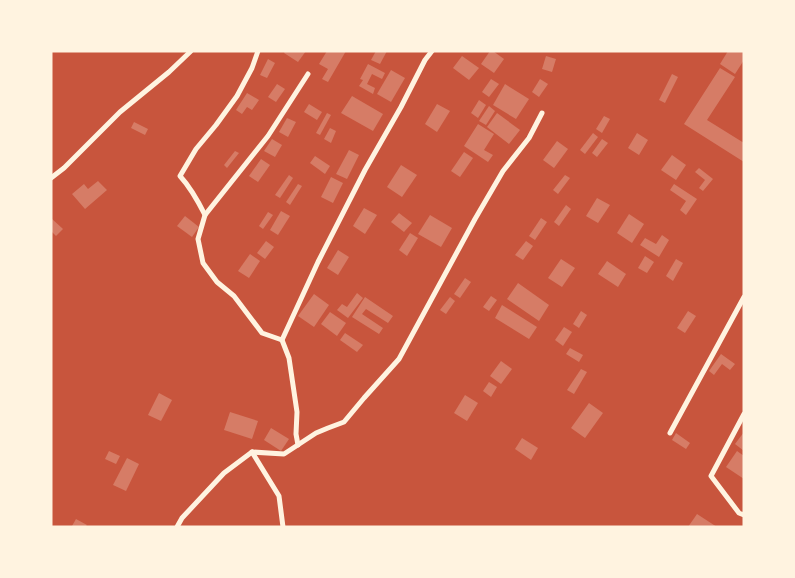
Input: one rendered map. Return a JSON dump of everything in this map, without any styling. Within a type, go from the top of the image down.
[{"type":"street","points":[[51,178],[64,168],[120,112],[169,72],[191,51]]},
{"type":"street","points":[[205,215],[188,185],[180,176],[196,150],[236,96],[252,68],[258,51]]},
{"type":"street","points":[[298,445],[296,434],[297,412],[289,358],[282,340],[318,262],[365,170],[425,60],[432,51]]},
{"type":"street","points":[[282,340],[262,333],[234,296],[217,282],[203,263],[198,239],[205,215],[268,136],[308,74]]},
{"type":"street","points":[[177,527],[182,518],[224,473],[252,452],[284,454],[328,428],[344,422],[399,359],[474,219],[502,171],[529,138],[542,113]]},
{"type":"street","points":[[670,433],[744,297]]},
{"type":"street","points":[[744,414],[711,476],[739,513],[744,515]]},
{"type":"street","points":[[252,452],[279,496],[283,527]]},
{"type":"building","points":[[285,51],[306,51],[298,62],[284,53]]},
{"type":"building","points":[[327,51],[346,51],[328,82],[322,79],[328,69],[319,64]]},
{"type":"building","points":[[376,51],[387,51],[380,64],[371,60]]},
{"type":"building","points":[[490,51],[504,59],[494,73],[481,64]]},
{"type":"building","points":[[728,51],[744,51],[744,60],[735,74],[720,64]]},
{"type":"building","points":[[462,56],[479,68],[469,80],[453,68]]},
{"type":"building","points":[[546,56],[556,59],[552,72],[542,69]]},
{"type":"building","points":[[268,59],[275,63],[267,78],[260,75]]},
{"type":"building","points":[[368,64],[385,73],[382,79],[372,74],[367,84],[375,88],[373,94],[359,86],[363,80],[360,79]]},
{"type":"building","points":[[720,68],[735,77],[707,120],[744,143],[744,162],[684,124]]},
{"type":"building","points":[[391,70],[405,78],[391,102],[377,94]]},
{"type":"building","points":[[672,74],[678,77],[665,103],[659,100]]},
{"type":"building","points":[[491,79],[499,84],[489,97],[482,92]]},
{"type":"building","points":[[540,79],[548,84],[539,97],[532,92]]},
{"type":"building","points":[[277,84],[285,89],[276,102],[268,97]]},
{"type":"building","points":[[505,84],[529,99],[516,119],[493,105]]},
{"type":"building","points":[[247,93],[259,100],[252,110],[247,107],[242,114],[236,110]]},
{"type":"building","points":[[352,96],[383,114],[373,131],[341,113]]},
{"type":"building","points":[[479,100],[486,105],[478,118],[471,113]]},
{"type":"building","points":[[309,104],[322,112],[317,120],[304,112]]},
{"type":"building","points":[[437,104],[450,111],[437,132],[425,124]]},
{"type":"building","points":[[489,106],[495,111],[486,125],[479,121]]},
{"type":"building","points":[[327,113],[331,115],[320,135],[316,133]]},
{"type":"building","points":[[497,113],[520,130],[509,144],[487,127]]},
{"type":"building","points":[[604,116],[610,119],[602,133],[596,129]]},
{"type":"building","points":[[287,118],[296,122],[288,137],[279,132]]},
{"type":"building","points":[[134,122],[148,129],[145,135],[131,128]]},
{"type":"building","points":[[478,124],[494,134],[484,150],[493,155],[488,162],[464,146]]},
{"type":"building","points":[[330,128],[336,131],[331,143],[324,139]]},
{"type":"building","points":[[593,133],[598,137],[585,154],[580,150]]},
{"type":"building","points":[[637,133],[648,140],[639,155],[628,148]]},
{"type":"building","points":[[272,139],[282,145],[275,157],[264,151]]},
{"type":"building","points":[[602,139],[608,143],[597,157],[592,153]]},
{"type":"building","points":[[557,141],[568,149],[554,168],[543,160]]},
{"type":"building","points":[[349,150],[359,155],[347,179],[336,174]]},
{"type":"building","points":[[235,151],[239,153],[227,168],[224,165]]},
{"type":"building","points":[[464,152],[473,158],[460,177],[451,171]]},
{"type":"building","points":[[672,155],[686,165],[676,180],[661,170]]},
{"type":"building","points":[[315,156],[330,166],[325,174],[310,163]]},
{"type":"building","points":[[261,159],[270,165],[258,182],[249,176]]},
{"type":"building","points":[[401,165],[417,175],[402,197],[387,187]]},
{"type":"building","points":[[699,168],[713,179],[703,191],[699,188],[705,180],[695,172]]},
{"type":"building","points":[[289,175],[293,178],[280,198],[275,195]]},
{"type":"building","points":[[565,175],[570,178],[558,194],[553,190]]},
{"type":"building","points":[[331,177],[343,183],[333,203],[321,197]]},
{"type":"building","points":[[98,181],[107,190],[85,209],[72,194],[84,184],[88,189]]},
{"type":"building","points":[[298,184],[302,186],[290,205],[286,202]]},
{"type":"building","points":[[674,184],[697,199],[686,215],[680,210],[686,201],[670,190]]},
{"type":"building","points":[[597,198],[610,205],[598,223],[586,216]]},
{"type":"building","points":[[566,205],[571,209],[559,226],[554,222]]},
{"type":"building","points":[[364,208],[377,215],[365,234],[353,226]]},
{"type":"building","points":[[281,211],[290,216],[278,235],[270,230]]},
{"type":"building","points":[[268,212],[273,215],[263,229],[259,226]]},
{"type":"building","points":[[399,213],[412,223],[404,232],[391,222]]},
{"type":"building","points":[[629,214],[644,224],[632,243],[617,233]]},
{"type":"building","points":[[430,215],[452,228],[441,247],[418,234]]},
{"type":"building","points":[[185,216],[199,227],[192,237],[177,226]]},
{"type":"building","points":[[51,218],[63,229],[56,236],[51,231]]},
{"type":"building","points":[[541,218],[547,222],[535,240],[529,236]]},
{"type":"building","points":[[410,233],[418,238],[407,256],[399,250]]},
{"type":"building","points":[[662,235],[669,240],[659,257],[640,245],[645,238],[656,244]]},
{"type":"building","points":[[266,241],[274,247],[265,259],[257,253]]},
{"type":"building","points":[[526,241],[533,246],[523,260],[515,255]]},
{"type":"building","points":[[338,250],[349,257],[338,275],[327,268]]},
{"type":"building","points":[[250,254],[260,261],[249,278],[238,271]]},
{"type":"building","points":[[645,256],[654,262],[647,273],[638,268]]},
{"type":"building","points":[[561,259],[575,268],[562,287],[548,278]]},
{"type":"building","points":[[676,259],[683,263],[673,281],[666,276]]},
{"type":"building","points":[[607,261],[626,274],[618,287],[598,274]]},
{"type":"building","points":[[465,278],[471,282],[460,298],[454,294]]},
{"type":"building","points":[[518,283],[549,305],[539,321],[507,299]]},
{"type":"building","points":[[357,293],[363,298],[348,318],[337,310],[342,304],[347,307]]},
{"type":"building","points":[[314,294],[329,305],[314,327],[298,316]]},
{"type":"building","points":[[491,296],[497,300],[489,311],[483,307]]},
{"type":"building","points":[[365,297],[393,316],[388,323],[366,309],[362,314],[383,328],[379,334],[352,317]]},
{"type":"building","points":[[450,297],[455,301],[446,314],[440,310]]},
{"type":"building","points":[[502,305],[537,327],[529,339],[495,318]]},
{"type":"building","points":[[581,311],[587,315],[579,328],[573,324]]},
{"type":"building","points":[[688,311],[696,316],[685,333],[677,328]]},
{"type":"building","points":[[330,312],[346,323],[337,336],[321,324]]},
{"type":"building","points":[[564,327],[572,332],[563,346],[555,340]]},
{"type":"building","points":[[345,333],[363,345],[357,352],[340,340]]},
{"type":"building","points":[[570,348],[583,355],[579,362],[566,354]]},
{"type":"building","points":[[721,354],[735,364],[730,370],[722,364],[714,375],[709,371]]},
{"type":"building","points":[[501,361],[512,369],[501,384],[490,376]]},
{"type":"building","points":[[581,369],[587,372],[574,394],[567,390]]},
{"type":"building","points":[[489,382],[497,387],[491,397],[483,391]]},
{"type":"building","points":[[159,393],[172,400],[161,421],[148,415]]},
{"type":"building","points":[[465,395],[478,403],[467,421],[454,413]]},
{"type":"building","points":[[589,403],[603,413],[585,438],[571,428]]},
{"type":"building","points":[[230,412],[258,421],[252,439],[224,430]]},
{"type":"building","points":[[271,428],[289,439],[281,451],[264,440]]},
{"type":"building","points":[[744,432],[744,451],[735,444]]},
{"type":"building","points":[[676,433],[690,443],[686,449],[672,440]]},
{"type":"building","points":[[522,438],[538,448],[531,460],[515,449]]},
{"type":"building","points":[[109,451],[120,456],[116,464],[105,459]]},
{"type":"building","points":[[737,451],[744,456],[744,479],[726,467]]},
{"type":"building","points":[[127,458],[139,464],[126,491],[113,485]]},
{"type":"building","points":[[697,514],[717,527],[688,527]]},
{"type":"building","points":[[76,519],[87,525],[85,527],[72,526]]}]
